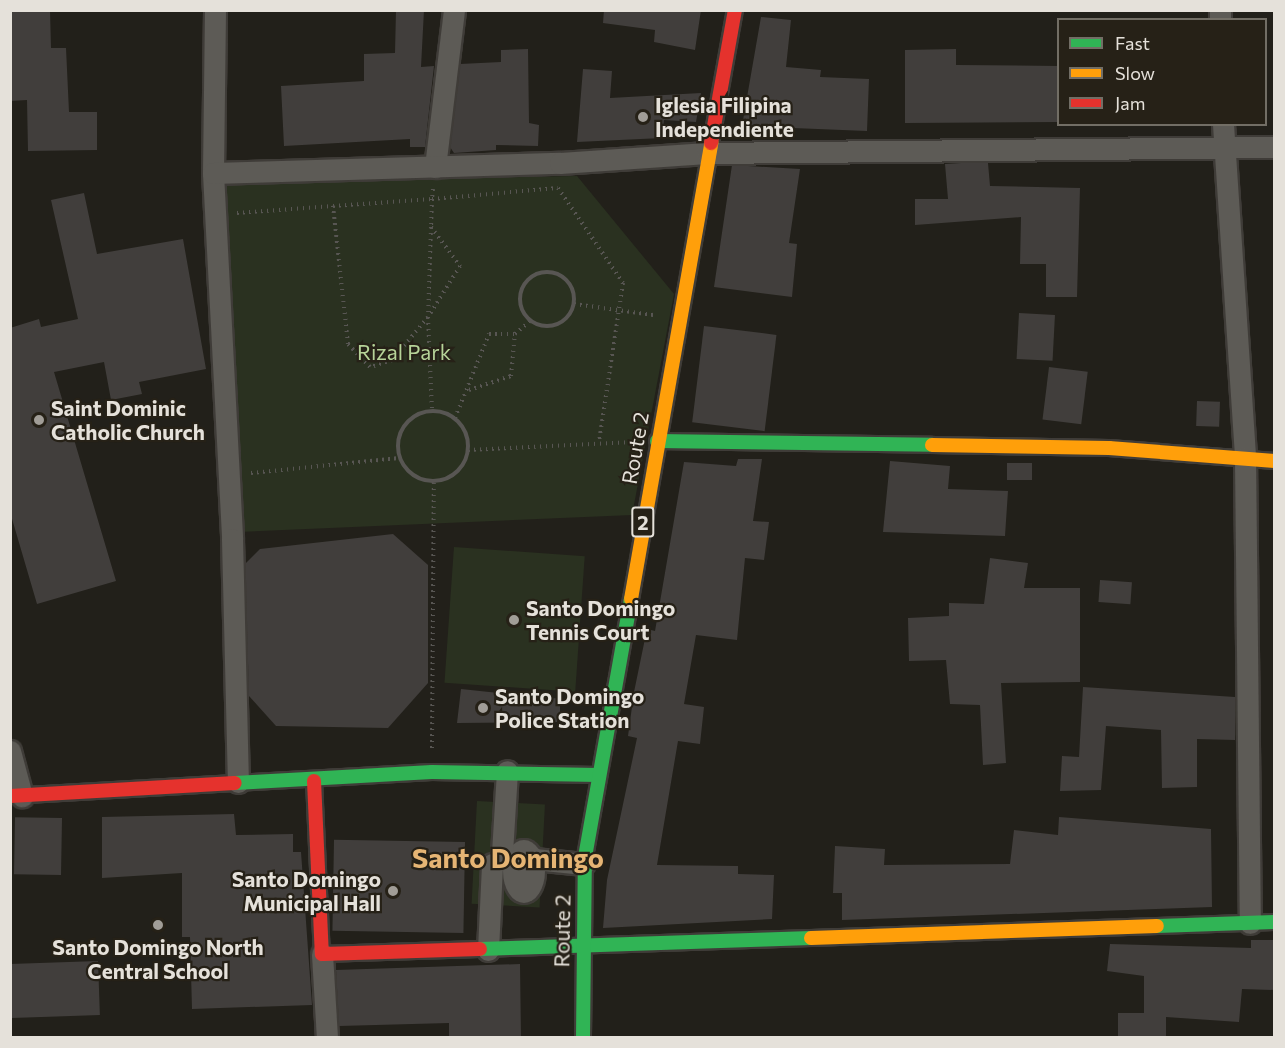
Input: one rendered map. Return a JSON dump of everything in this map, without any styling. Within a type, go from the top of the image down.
[{"type":"main road","name":"Route 2","points":[[583,1038],[581,947],[584,864],[707,153],[735,10]]},
{"type":"main road","points":[[657,441],[1109,448],[1275,461]]},
{"type":"main road","points":[[16,796],[238,782],[314,781],[432,772],[598,775]]},
{"type":"main road","points":[[314,781],[322,954],[1275,922]]},
{"type":"street","points":[[215,10],[213,173],[232,539],[238,782]]},
{"type":"street","points":[[435,167],[454,10]]},
{"type":"street","points":[[1223,126],[1245,457],[1250,923]]},
{"type":"street","points":[[213,173],[435,167],[707,153],[1275,147]]},
{"type":"street","points":[[10,751],[16,796]]},
{"type":"street","points":[[493,950],[506,859],[501,772]]},
{"type":"street","points":[[506,859],[584,864]]},
{"type":"street","points":[[322,954],[327,1038]]},
{"type":"path","points":[[432,410],[428,317],[435,167]]},
{"type":"path","points":[[233,225],[232,214],[558,188],[624,283],[599,442]]},
{"type":"path","points":[[333,206],[348,344],[370,367],[392,360],[428,317],[460,266],[431,227]]},
{"type":"path","points":[[531,320],[520,297],[534,275],[559,275],[571,287],[574,304]]},
{"type":"path","points":[[574,304],[619,312],[679,316]]},
{"type":"path","points":[[455,418],[469,390],[489,334],[515,334],[531,320],[557,324],[574,304]]},
{"type":"path","points":[[469,390],[510,376],[515,334]]},
{"type":"path","points":[[432,410],[455,418],[468,438],[468,450],[456,472],[434,481],[412,475],[399,458],[403,426],[432,410]]},
{"type":"path","points":[[468,450],[657,441]]},
{"type":"path","points":[[241,474],[399,458]]},
{"type":"path","points":[[432,772],[434,481]]},
{"type":"green space","name":"Rizal Park","points":[[577,176],[674,294],[632,515],[238,532],[222,183]]},
{"type":"green space","name":"Santo Domingo Tennis Court","points":[[454,547],[585,556],[575,692],[445,683]]},
{"type":"green space","points":[[477,801],[545,805],[540,907],[472,904]]},
{"type":"building","points":[[10,10],[50,10],[51,48],[66,48],[69,112],[97,112],[97,150],[28,151],[27,100],[10,101]]},
{"type":"building","points":[[396,10],[424,10],[421,67],[434,66],[425,147],[410,147],[410,139],[284,146],[281,86],[364,81],[364,54],[395,53]]},
{"type":"building","points":[[604,10],[701,10],[695,50],[654,42],[655,30],[603,23]]},
{"type":"building","points":[[761,17],[791,20],[786,67],[821,70],[820,77],[869,79],[867,131],[742,126]]},
{"type":"building","points":[[528,49],[529,123],[539,125],[538,146],[496,145],[496,150],[454,153],[450,147],[460,64],[501,62],[501,50]]},
{"type":"building","points":[[956,49],[956,65],[1057,66],[1057,122],[905,123],[905,50]]},
{"type":"building","points":[[583,69],[612,71],[610,98],[701,93],[696,122],[664,120],[662,138],[577,142]]},
{"type":"building","points":[[988,163],[990,186],[1080,188],[1077,297],[1046,297],[1046,264],[1020,264],[1021,217],[915,225],[915,199],[948,199],[945,164]]},
{"type":"building","points":[[732,165],[800,169],[789,243],[797,244],[792,297],[714,287]]},
{"type":"building","points":[[84,193],[97,254],[183,239],[206,369],[139,382],[142,394],[111,400],[104,362],[54,372],[116,581],[37,604],[10,512],[10,328],[39,319],[41,327],[78,319],[51,200]]},
{"type":"building","points":[[1019,313],[1055,315],[1053,361],[1017,359]]},
{"type":"building","points":[[704,326],[776,335],[765,431],[692,422]]},
{"type":"building","points":[[1049,367],[1088,372],[1081,424],[1043,420]]},
{"type":"building","points":[[1197,401],[1220,402],[1219,427],[1196,426]]},
{"type":"building","points":[[738,459],[762,459],[753,521],[769,522],[764,560],[745,558],[737,640],[696,635],[684,704],[704,707],[700,744],[678,741],[657,865],[738,866],[738,874],[774,875],[772,919],[603,928],[607,880],[637,738],[628,736],[634,692],[647,629],[655,631],[684,462],[736,466]]},
{"type":"building","points":[[890,461],[950,466],[948,489],[1008,491],[1005,536],[883,532]]},
{"type":"building","points":[[1007,463],[1032,463],[1032,480],[1007,480]]},
{"type":"building","points":[[393,534],[428,565],[428,683],[388,728],[276,726],[249,696],[245,564],[260,549]]},
{"type":"building","points":[[990,558],[1028,563],[1024,588],[1080,588],[1080,682],[1001,683],[1006,763],[983,765],[980,705],[950,704],[946,660],[909,661],[908,618],[949,616],[949,603],[984,604]]},
{"type":"building","points":[[1100,580],[1132,582],[1130,604],[1098,602]]},
{"type":"building","points":[[1083,687],[1235,697],[1235,740],[1197,739],[1197,787],[1162,788],[1161,730],[1106,726],[1101,790],[1060,791],[1062,756],[1079,757]]},
{"type":"building","points":[[461,689],[508,694],[507,700],[560,698],[560,722],[457,723]]},
{"type":"building","points":[[234,814],[236,835],[293,834],[293,852],[301,852],[312,1005],[192,1009],[190,937],[182,937],[182,873],[102,878],[102,817]]},
{"type":"building","points":[[15,817],[62,818],[61,875],[14,874]]},
{"type":"building","points":[[1059,817],[1211,829],[1212,907],[842,920],[842,893],[833,893],[835,846],[885,849],[884,865],[1010,864],[1014,830],[1058,835]]},
{"type":"building","name":"Santo Domingo Municipal Hall","points":[[334,840],[465,842],[463,933],[332,931]]},
{"type":"building","points":[[1251,940],[1275,940],[1275,990],[1242,989],[1239,1022],[1166,1017],[1166,1038],[1118,1038],[1118,1013],[1144,1013],[1144,976],[1107,971],[1110,944],[1251,948]]},
{"type":"building","points":[[98,961],[100,1015],[12,1018],[10,964]]},
{"type":"building","points":[[520,964],[521,1038],[449,1038],[449,1023],[339,1026],[336,970]]},
{"type":"traffic: fast","points":[[657,441],[932,445]]},
{"type":"traffic: fast","points":[[583,1038],[585,857],[631,599]]},
{"type":"traffic: fast","points":[[235,783],[432,772],[598,775]]},
{"type":"traffic: fast","points":[[1157,926],[1274,922]]},
{"type":"traffic: fast","points":[[480,949],[811,938]]},
{"type":"traffic: slow","points":[[631,599],[711,143]]},
{"type":"traffic: slow","points":[[932,445],[1109,448],[1274,461]]},
{"type":"traffic: slow","points":[[811,938],[1157,926]]},
{"type":"traffic: jam","points":[[711,143],[735,10]]},
{"type":"traffic: jam","points":[[314,781],[322,954],[480,949]]},
{"type":"traffic: jam","points":[[10,796],[235,783]]},
{"type":"place","name":"Iglesia Filipina Independiente","points":[[643,117]]},
{"type":"place","name":"Saint Dominic Catholic Church","points":[[39,420]]},
{"type":"place","name":"Santo Domingo Tennis Court","points":[[514,620]]},
{"type":"place","name":"Santo Domingo Police Station","points":[[483,708]]},
{"type":"place","name":"Santo Domingo Municipal Hall","points":[[393,891]]},
{"type":"place","name":"Santo Domingo North Central School","points":[[158,925]]},
{"type":"district","name":"Santo Domingo","points":[[508,858]]}]
